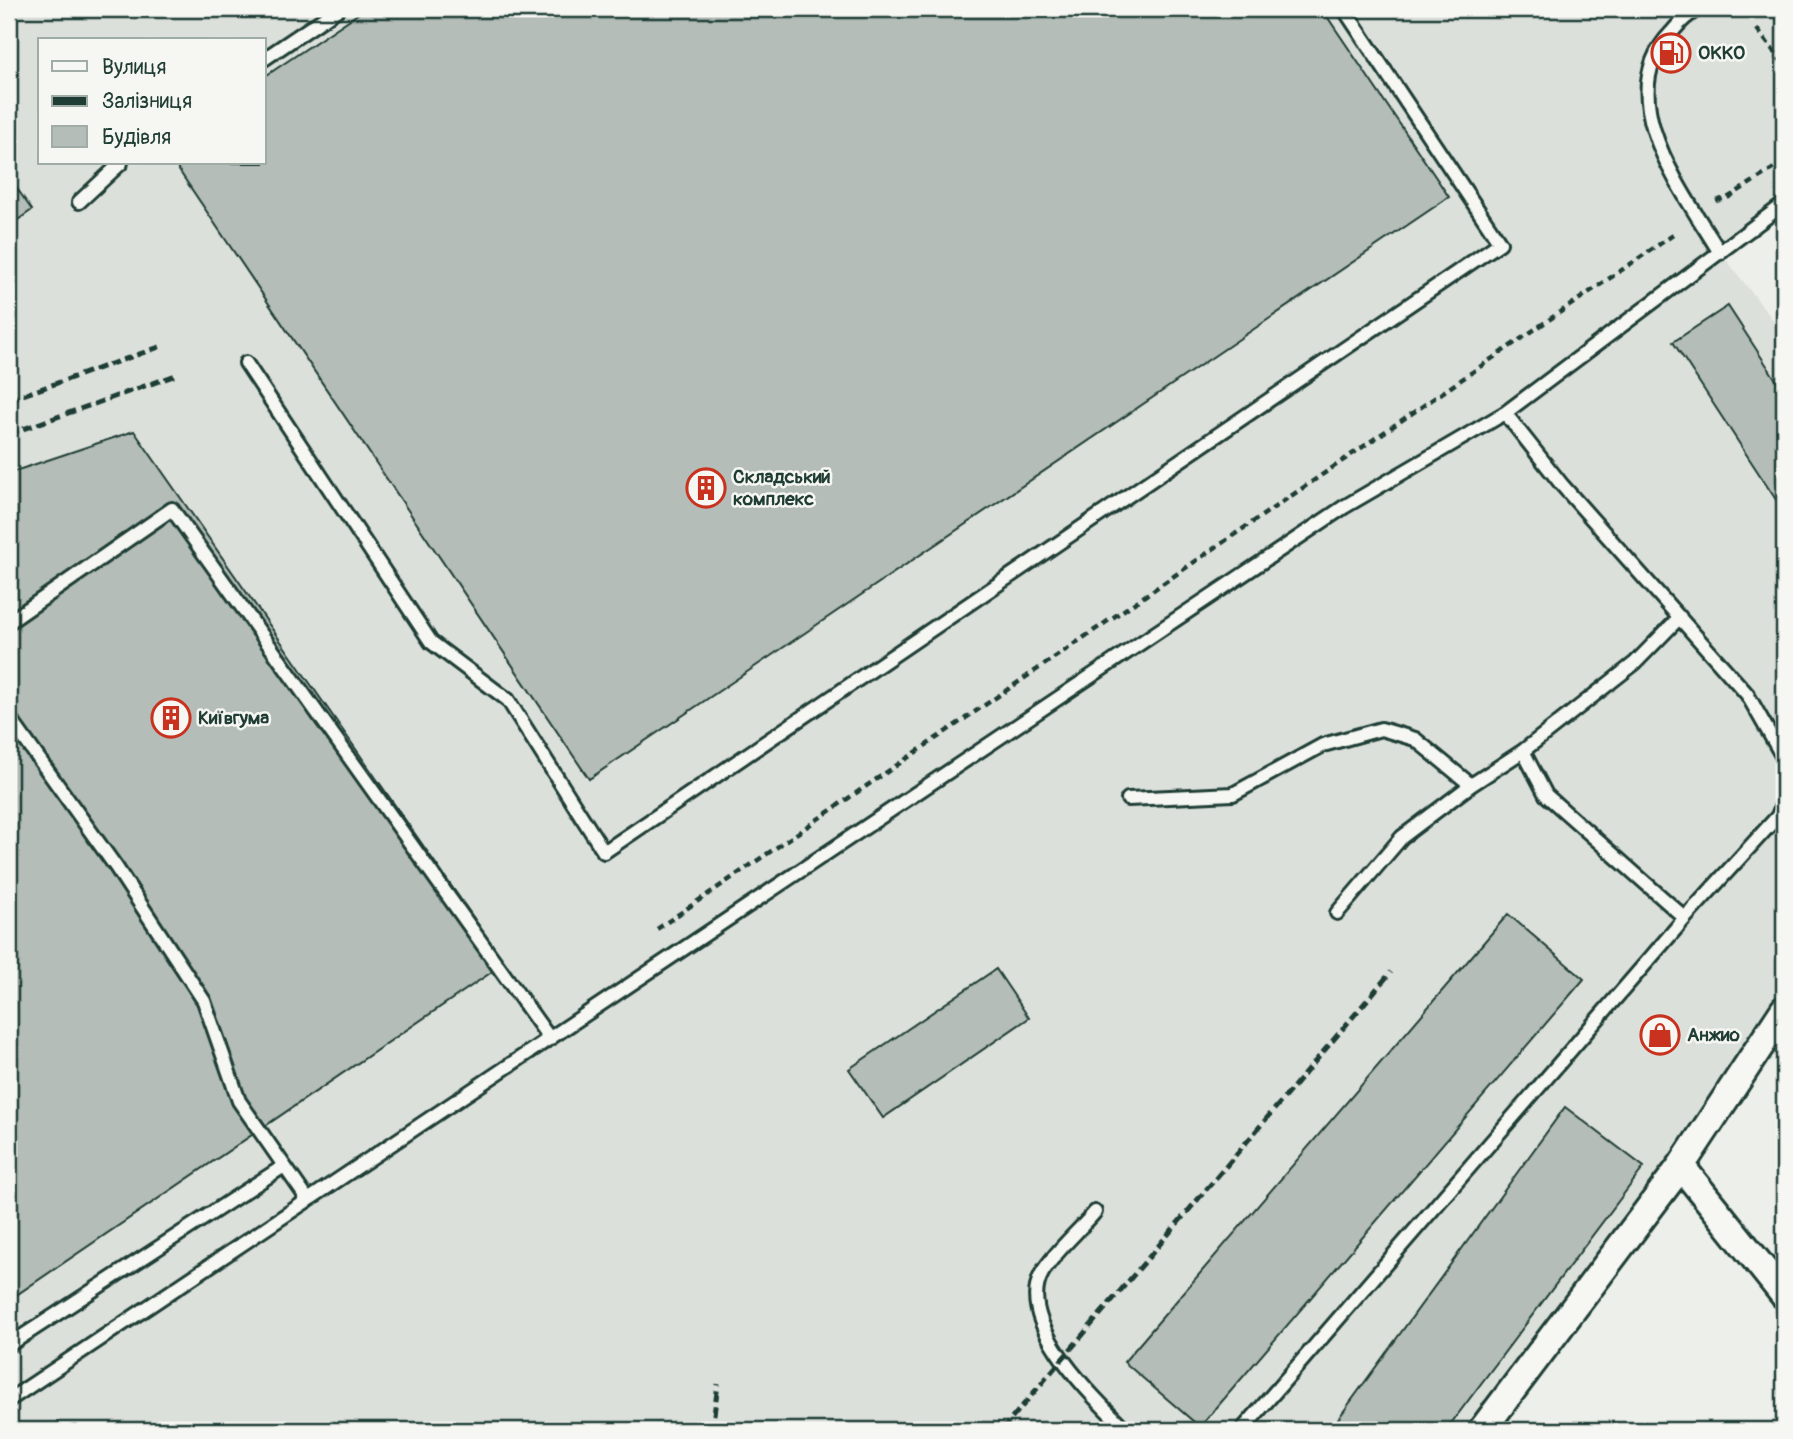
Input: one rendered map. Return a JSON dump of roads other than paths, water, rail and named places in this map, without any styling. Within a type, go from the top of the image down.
[{"type":"street","points":[[1482,1430],[1681,1166],[1784,1010]]},
{"type":"street","points":[[1681,1166],[1784,1295]]},
{"type":"lane","points":[[266,58],[338,9]]},
{"type":"lane","points":[[246,363],[431,642],[508,700],[604,852],[1500,243],[1344,9]]},
{"type":"lane","points":[[1699,9],[1690,12],[1660,44],[1650,72],[1648,111],[1660,152],[1720,253]]},
{"type":"lane","points":[[79,202],[120,164]]},
{"type":"lane","points":[[9,1400],[1344,507],[1506,412],[1784,204]]},
{"type":"lane","points":[[1506,412],[1562,485],[1747,694],[1784,759]]},
{"type":"lane","points":[[9,622],[172,509],[550,1039]]},
{"type":"lane","points":[[1336,913],[1402,837],[1471,785],[1523,751],[1635,663],[1680,617]]},
{"type":"lane","points":[[9,717],[116,867],[204,1001],[239,1101],[309,1200]]},
{"type":"lane","points":[[1128,799],[1233,794],[1323,746],[1381,729],[1415,739],[1471,785]]},
{"type":"lane","points":[[1523,751],[1546,795],[1685,918]]},
{"type":"lane","points":[[1242,1430],[1685,918],[1778,816],[1784,800]]},
{"type":"lane","points":[[9,1345],[284,1166]]},
{"type":"lane","points":[[1095,1212],[1042,1273],[1036,1291],[1035,1309],[1073,1374],[1126,1430]]},
{"type":"railway","points":[[9,400],[162,346]]},
{"type":"railway","points":[[9,434],[176,375]]},
{"type":"railway","points":[[1002,1430],[1391,972]]},
{"type":"railway","points":[[712,1430],[718,1384]]},
{"type":"place","name":"OKKO","points":[[1671,53]]},
{"type":"place","name":"Складський комплекс","points":[[706,488]]},
{"type":"place","name":"Київгума","points":[[171,718]]},
{"type":"place","name":"Анжио","points":[[1660,1035]]}]
